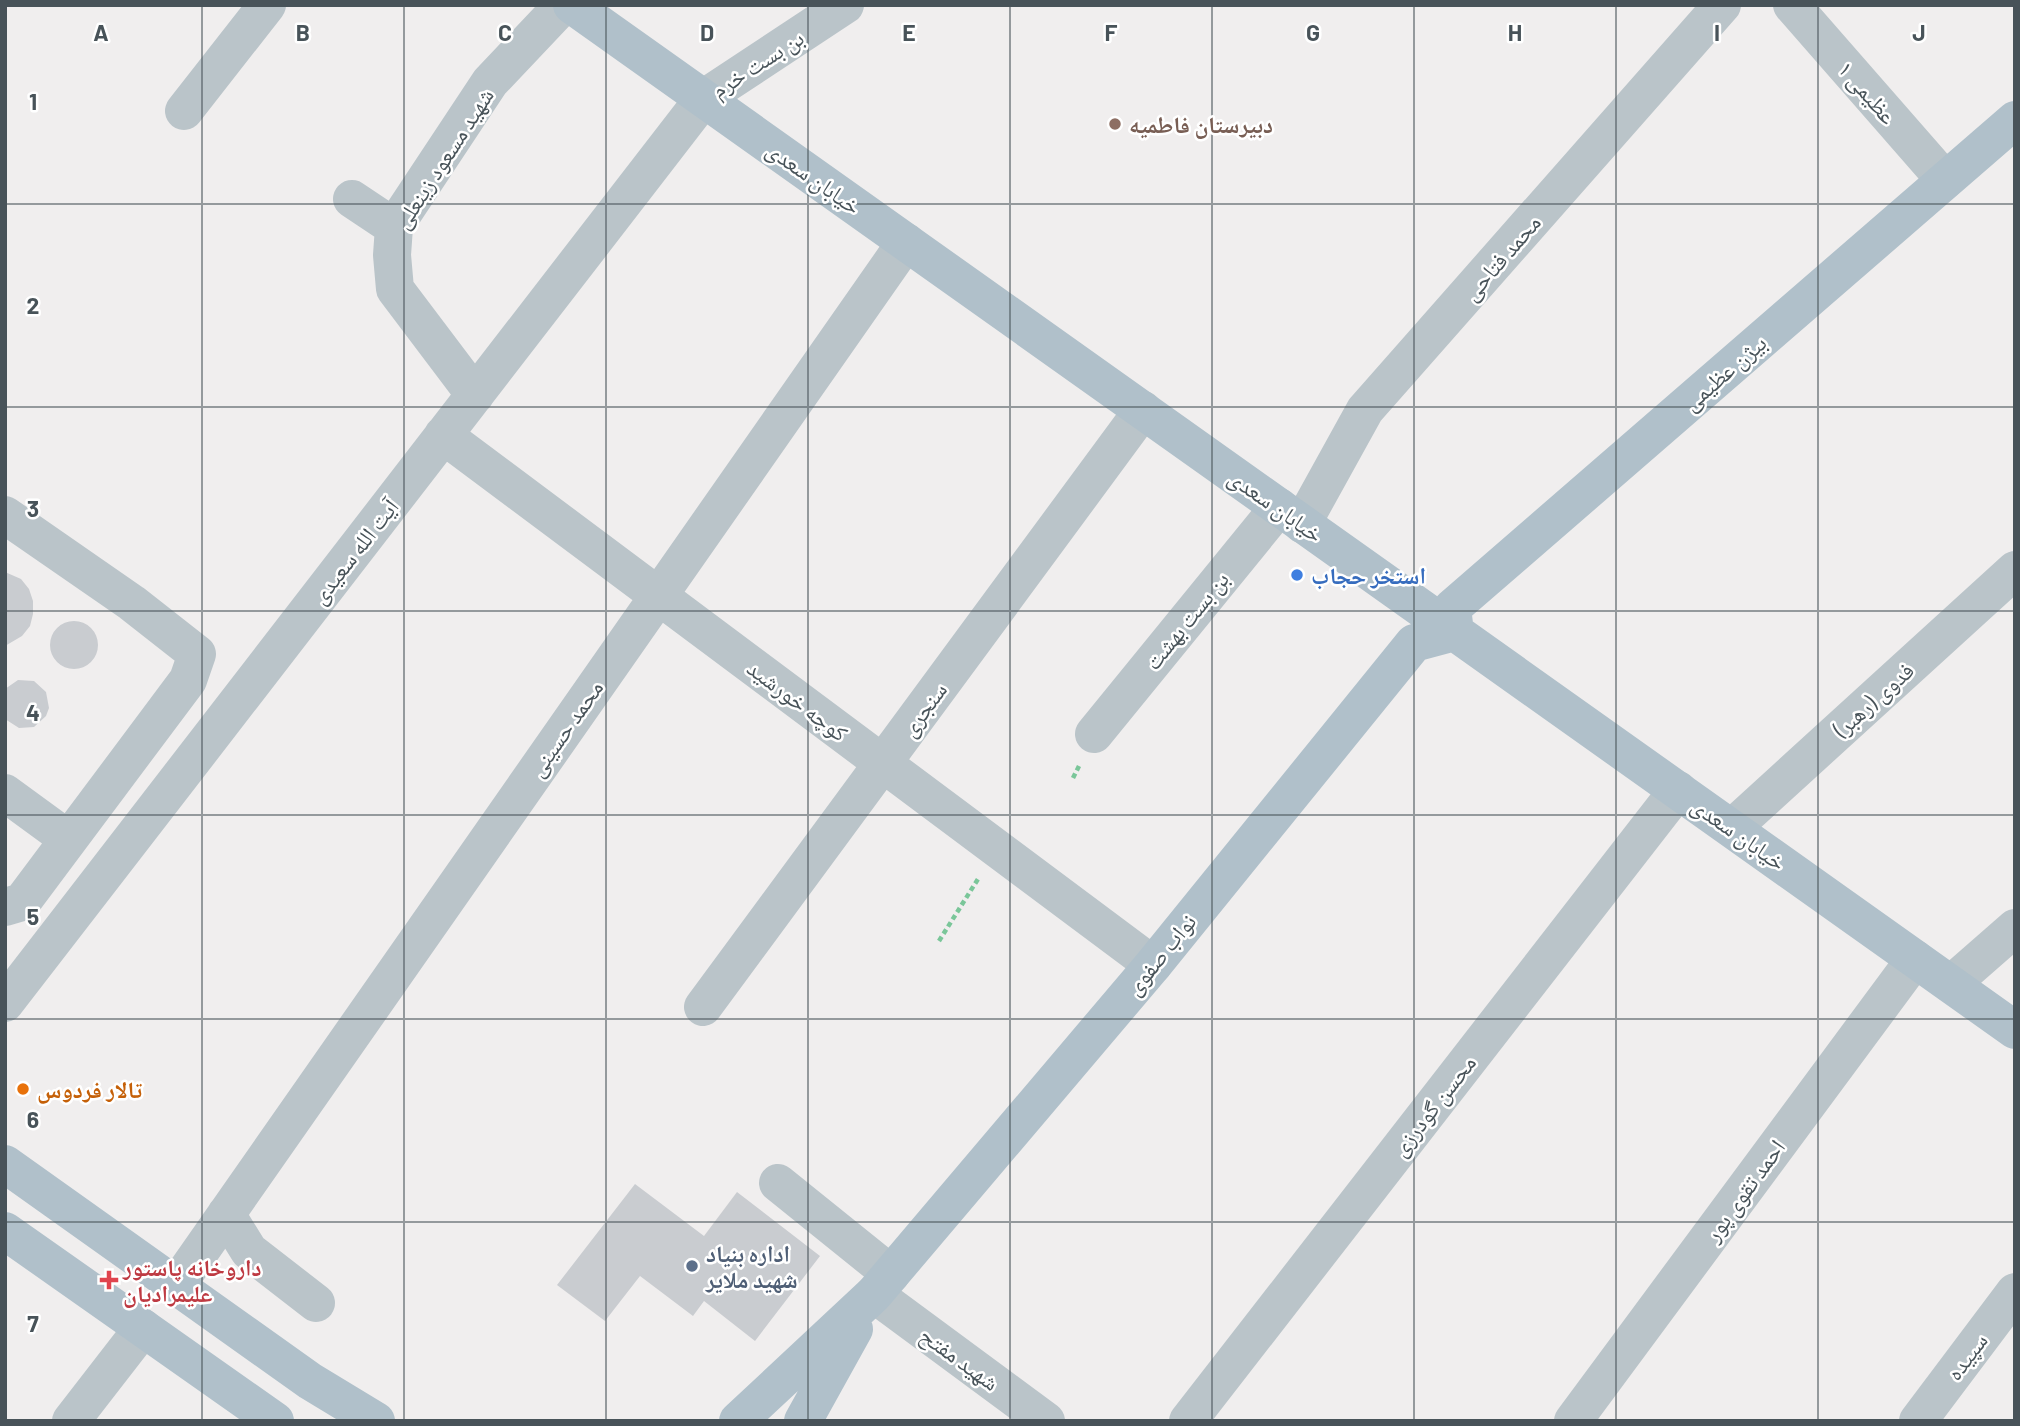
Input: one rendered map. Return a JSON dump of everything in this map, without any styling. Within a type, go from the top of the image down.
[{"type":"main road","name":"خیابان سعدی","points":[[572,5],[2015,1030]]},
{"type":"main road","name":"بیژن عظیمی","points":[[1455,632],[1452,608],[2015,120]]},
{"type":"main road","name":"نواب صفوی","points":[[883,1284],[1153,965],[1413,643],[1455,632]]},
{"type":"main road","points":[[5,1164],[310,1381],[376,1421]]},
{"type":"main road","points":[[5,1231],[275,1421]]},
{"type":"main road","points":[[737,1421],[883,1284]]},
{"type":"main road","points":[[803,1421],[883,1284]]},
{"type":"street","points":[[184,111],[267,5]]},
{"type":"street","name":"شهید مسعود زینعلی","points":[[475,395],[395,289],[394,227],[490,82],[563,5]]},
{"type":"street","name":"بن بست خرم","points":[[704,99],[845,5]]},
{"type":"street","name":"محمد فتاحی","points":[[1291,515],[1365,410],[1721,5]]},
{"type":"street","name":"عظیمی ۱","points":[[1792,5],[1945,180]]},
{"type":"street","name":"آیت الله سعیدی","points":[[5,1003],[704,99]]},
{"type":"street","points":[[352,199],[394,227]]},
{"type":"street","name":"محمد حسینی","points":[[176,1286],[906,242]]},
{"type":"street","name":"سنجری","points":[[703,1007],[1143,410]]},
{"type":"street","name":"کوچه خورشید","points":[[443,435],[1153,965]]},
{"type":"street","points":[[5,515],[132,603],[197,654],[188,680],[22,902],[5,907]]},
{"type":"street","name":"بن بست بهشت","points":[[1094,734],[1291,515]]},
{"type":"street","name":"فدوی (رهبر)","points":[[1732,828],[2015,570]]},
{"type":"street","name":"محسن گودرزی","points":[[1188,1421],[1678,790]]},
{"type":"street","points":[[5,793],[68,839]]},
{"type":"street","points":[[1951,984],[2015,928]]},
{"type":"street","name":"احمد تقوی پور","points":[[1573,1421],[1915,958]]},
{"type":"street","name":"شهید مفتح","points":[[778,1183],[883,1284],[1045,1421]]},
{"type":"street","points":[[226,1214],[249,1251],[316,1303]]},
{"type":"street","name":"سپیده","points":[[1918,1421],[2015,1292]]},
{"type":"street","points":[[71,1421],[143,1328]]},
{"type":"path","points":[[939,941],[998,848]]},
{"type":"building","points":[[5,572],[21,579],[29,589],[33,614],[30,626],[22,636],[5,646]]},
{"type":"building","points":[[74,621],[83,622],[91,628],[97,636],[97,654],[91,662],[83,668],[74,669],[65,668],[57,662],[51,654],[50,645],[51,636],[57,628],[65,622]]},
{"type":"building","points":[[18,680],[34,681],[46,692],[49,708],[46,716],[34,727],[19,728],[5,719],[5,689]]},
{"type":"building","name":"اداره بنیاد شهید ملایر","points":[[635,1184],[704,1236],[737,1192],[820,1256],[755,1341],[704,1301],[693,1316],[640,1276],[605,1321],[557,1285]]},
{"type":"place","name":"دبیرستان فاطمیه","points":[[1115,124]]},
{"type":"place","name":"استخر حجاب","points":[[1297,575]]},
{"type":"place","name":"تالار فردوس","points":[[23,1089]]},
{"type":"place","name":"اداره بنیاد شهید ملایر","points":[[692,1266]]},
{"type":"place","name":"داروخانه پاستور علیمرادیان","points":[[109,1280]]}]
